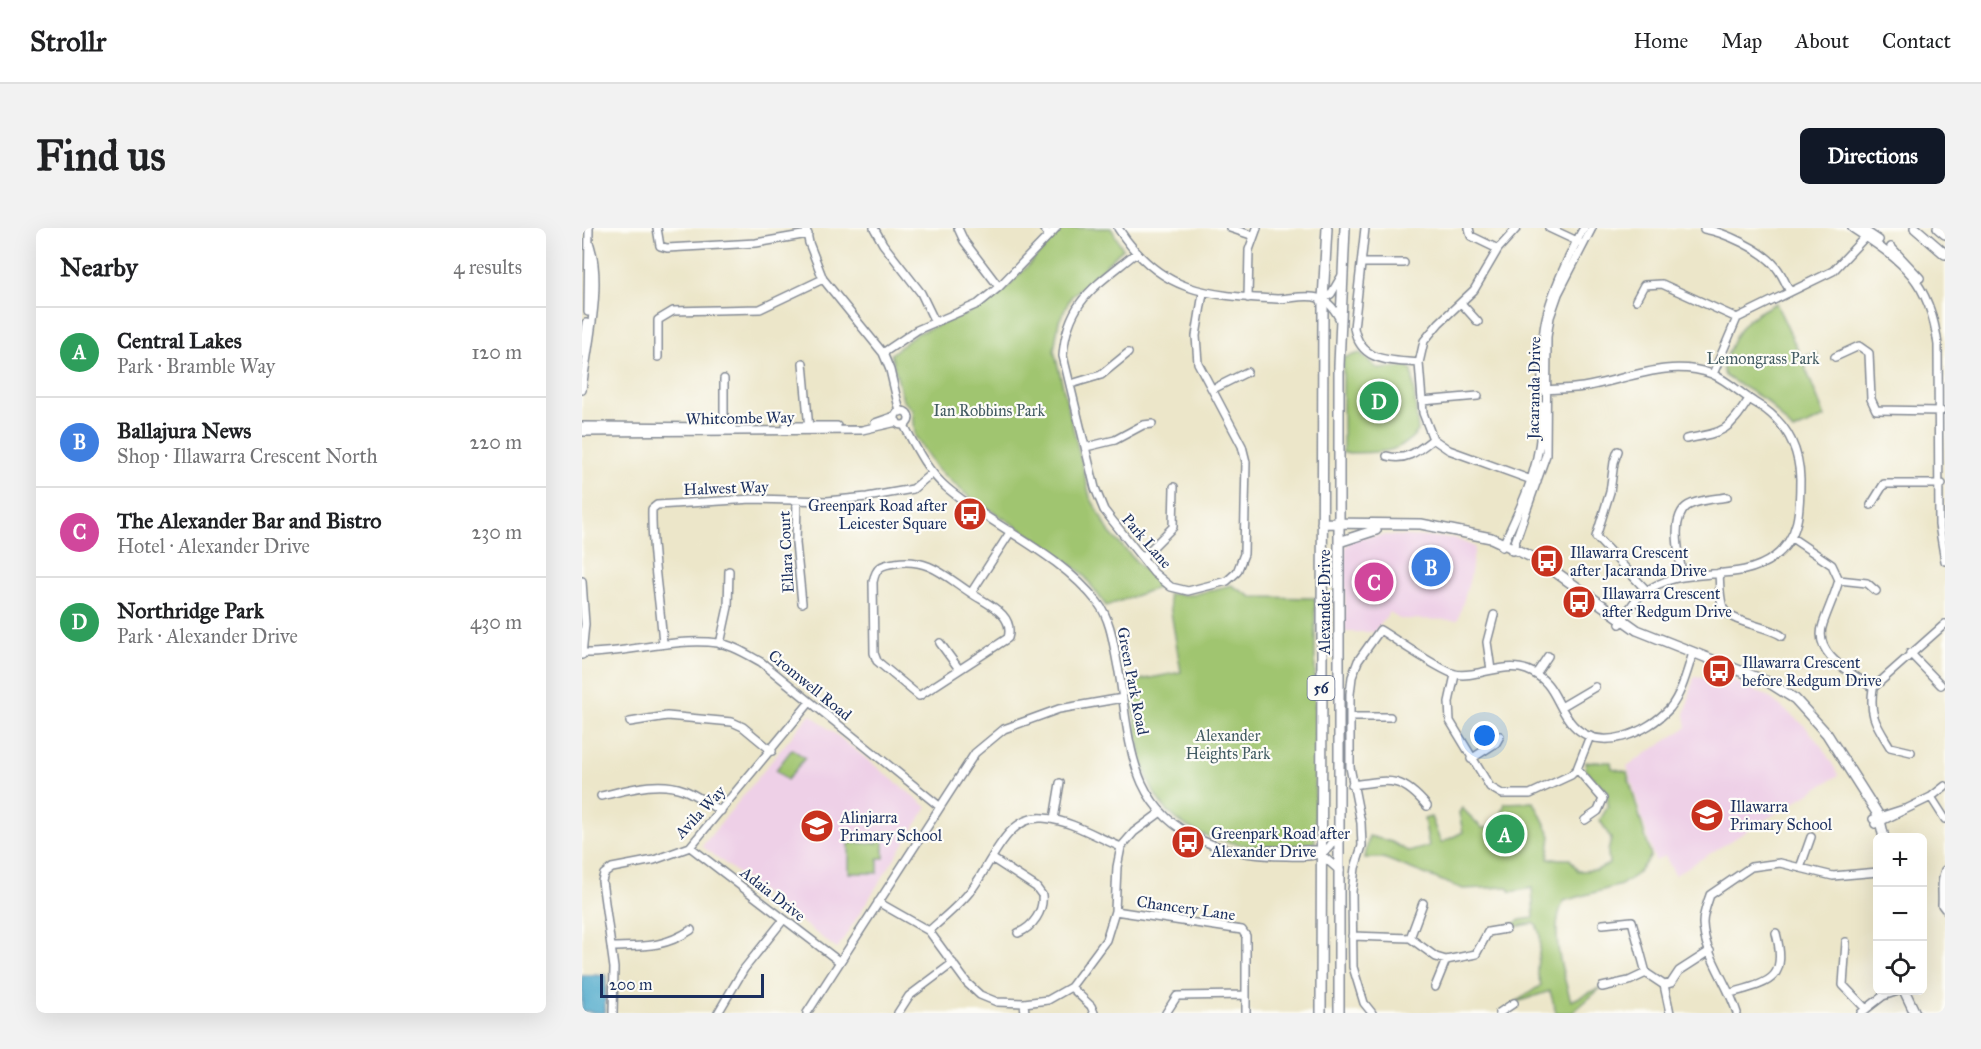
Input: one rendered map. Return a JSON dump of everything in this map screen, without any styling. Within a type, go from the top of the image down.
[{"type":"main road","name":"Alexander Drive","points":[[1321,1013],[1323,300],[1327,228]]},
{"type":"main road","name":"Alexander Drive","points":[[1339,1013],[1340,320],[1345,228]]},
{"type":"main road","points":[[1916,228],[1945,254]]},
{"type":"main road","points":[[1938,228],[1945,234]]},
{"type":"main road","points":[[1339,489],[1347,517],[1359,523]]},
{"type":"main road","points":[[1339,526],[1359,523],[1436,526],[1481,535],[1540,561],[1621,623],[1692,656],[1748,672],[1795,699],[1827,734],[1882,833]]},
{"type":"main road","points":[[1322,526],[1459,535],[1503,545]]},
{"type":"main road","points":[[1339,542],[1376,530]]},
{"type":"main road","points":[[1877,820],[1879,833]]},
{"type":"main road","points":[[1906,995],[1915,1013]]},
{"type":"main road","points":[[1912,995],[1921,1013]]},
{"type":"street","points":[[582,353],[593,255],[589,228]]},
{"type":"street","points":[[657,228],[660,246],[668,248],[756,243],[807,231],[823,279],[883,353],[917,330],[978,304],[999,287],[1056,228]]},
{"type":"street","points":[[874,228],[883,244],[921,293],[935,322]]},
{"type":"street","points":[[958,228],[964,241],[999,287]]},
{"type":"street","points":[[1043,228],[1049,235]]},
{"type":"street","points":[[1118,228],[1136,253],[1159,273],[1182,286],[1203,293],[1248,298],[1318,297],[1333,307],[1340,320]]},
{"type":"street","points":[[1230,228],[1255,232],[1250,250],[1248,298]]},
{"type":"street","points":[[1365,228],[1354,328],[1357,340],[1371,355],[1386,360],[1419,363]]},
{"type":"street","points":[[1469,228],[1471,236],[1498,249]]},
{"type":"street","points":[[1517,228],[1498,249],[1474,290],[1424,341],[1419,363],[1423,413],[1433,439],[1449,450],[1535,481]]},
{"type":"street","points":[[1549,228],[1579,242]]},
{"type":"street","name":"Jacaranda Drive","points":[[1512,550],[1548,437],[1544,390],[1550,317],[1584,228]]},
{"type":"street","name":"Jacaranda Drive","points":[[1579,242],[1592,228]]},
{"type":"street","points":[[1852,228],[1865,232],[1905,265],[1920,284],[1935,320],[1942,345],[1940,539],[1945,561]]},
{"type":"street","points":[[1704,229],[1721,232],[1765,257],[1776,267],[1790,292]]},
{"type":"street","points":[[1713,374],[1737,318],[1833,271],[1865,232]]},
{"type":"street","name":"Park Lane","points":[[1136,253],[1082,298],[1070,317],[1063,356],[1095,488],[1104,510],[1154,573],[1171,587],[1188,591],[1227,581],[1242,562],[1246,462],[1242,446],[1198,363],[1195,350],[1203,293]]},
{"type":"street","points":[[1362,263],[1404,263]]},
{"type":"street","points":[[1323,300],[1331,294],[1341,277]]},
{"type":"street","points":[[658,357],[658,320],[673,311],[760,309],[823,279]]},
{"type":"street","points":[[1636,300],[1644,285],[1662,284],[1737,318]]},
{"type":"street","points":[[582,390],[588,290]]},
{"type":"street","points":[[1461,303],[1478,322]]},
{"type":"street","points":[[1835,357],[1859,346],[1869,353],[1871,399],[1876,410],[1940,411]]},
{"type":"street","name":"Green Park Road","points":[[883,353],[890,370],[899,419],[932,473],[947,488],[1078,578],[1100,606],[1111,633],[1133,753],[1143,783],[1161,812],[1200,841],[1228,850],[1316,857],[1320,854]]},
{"type":"street","points":[[1071,384],[1101,375],[1128,353]]},
{"type":"street","points":[[803,363],[809,428]]},
{"type":"street","points":[[1544,390],[1582,387],[1667,368],[1713,374],[1769,411],[1784,426],[1795,445],[1799,464],[1800,502],[1792,538],[1779,552],[1759,567],[1719,573],[1682,575],[1661,581],[1639,597],[1621,623]]},
{"type":"street","points":[[1213,389],[1247,372]]},
{"type":"street","points":[[724,379],[724,429]]},
{"type":"street","points":[[1422,401],[1478,396]]},
{"type":"street","points":[[1686,439],[1719,433],[1733,424],[1749,399]]},
{"type":"street","name":"Whitcombe Way","points":[[582,432],[809,428],[868,425],[899,419]]},
{"type":"street","points":[[1086,447],[1115,440],[1143,425],[1152,424]]},
{"type":"street","name":"Whitcombe Way","points":[[582,426],[724,429]]},
{"type":"street","points":[[1387,456],[1400,458],[1411,455],[1433,439]]},
{"type":"street","points":[[1618,451],[1614,462],[1610,492],[1596,537],[1647,591]]},
{"type":"street","name":"Halwest Way","points":[[663,644],[660,593],[651,547],[652,509],[657,505],[752,499],[867,497],[913,489],[932,473]]},
{"type":"street","name":"Jacaranda Drive","points":[[1503,545],[1535,481]]},
{"type":"street","points":[[1871,505],[1884,484],[1940,484]]},
{"type":"street","points":[[1940,484],[1945,548]]},
{"type":"street","points":[[1143,557],[1173,527],[1174,487]]},
{"type":"street","points":[[1682,575],[1677,528],[1681,513],[1688,506],[1727,497]]},
{"type":"street","name":"Ellara Court","points":[[797,500],[796,543],[802,603]]},
{"type":"street","points":[[971,593],[1011,531]]},
{"type":"street","points":[[1792,538],[1832,565],[1839,580],[1822,626],[1821,640],[1827,654],[1873,688]]},
{"type":"street","points":[[911,560],[924,562],[971,593],[1007,618],[1010,629],[1008,638],[919,696],[884,670],[874,653],[873,582],[875,572],[881,566],[911,560]]},
{"type":"street","points":[[720,644],[728,608],[729,571]]},
{"type":"street","points":[[1719,573],[1723,610],[1730,616],[1782,636]]},
{"type":"street","points":[[1839,580],[1867,583],[1876,591]]},
{"type":"street","points":[[582,586],[582,651]]},
{"type":"street","points":[[1491,670],[1487,642],[1494,615]]},
{"type":"street","points":[[1911,752],[1890,747],[1873,717],[1871,706],[1873,688],[1945,624]]},
{"type":"street","points":[[1372,1013],[1364,1003],[1353,967],[1355,868],[1362,846],[1361,823],[1352,785],[1350,717],[1352,677],[1358,662],[1380,630],[1455,675],[1491,670],[1524,669],[1536,674],[1550,685],[1574,726],[1590,736],[1620,740],[1636,732],[1670,708],[1679,692],[1692,656]]},
{"type":"street","points":[[940,643],[959,669]]},
{"type":"street","name":"Cromwell Road","points":[[582,651],[606,652],[663,644],[720,644],[761,662],[939,806]]},
{"type":"street","points":[[1910,653],[1941,684]]},
{"type":"street","points":[[1536,674],[1548,656]]},
{"type":"street","points":[[1455,675],[1449,702],[1450,721],[1490,787],[1502,794],[1517,796],[1530,794],[1571,775],[1577,769],[1590,736]]},
{"type":"street","points":[[1561,707],[1595,687]]},
{"type":"street","points":[[807,1013],[975,753],[1004,729],[1059,709],[1124,698]]},
{"type":"street","name":"Avila Way","points":[[613,1013],[612,947],[602,881],[604,874],[612,868],[654,860],[690,847],[772,751],[810,702]]},
{"type":"street","points":[[630,722],[667,716],[732,722],[743,727],[772,751]]},
{"type":"street","points":[[1350,717],[1390,717]]},
{"type":"street","points":[[1471,759],[1496,743],[1500,736]]},
{"type":"street","points":[[1577,769],[1603,799],[1598,811],[1585,820]]},
{"type":"street","points":[[1352,785],[1396,781],[1407,785],[1427,806]]},
{"type":"street","points":[[1054,819],[1060,783]]},
{"type":"street","points":[[601,795],[640,787],[664,786],[684,789],[721,811]]},
{"type":"street","points":[[1877,820],[1931,797],[1945,786]]},
{"type":"street","points":[[1931,797],[1945,819]]},
{"type":"street","points":[[878,902],[929,932],[980,995],[997,1002],[1024,1003],[1048,1000],[1071,987],[1106,940],[1115,912],[1117,867],[1121,847],[1134,832],[1161,812]]},
{"type":"street","points":[[929,932],[971,891],[1011,830],[1018,825],[1041,817],[1054,819],[1121,847]]},
{"type":"street","points":[[1340,818],[1332,845],[1320,854],[1340,871]]},
{"type":"street","points":[[1800,868],[1811,837]]},
{"type":"street","name":"Adaia Drive","points":[[690,847],[840,962]]},
{"type":"street","points":[[993,859],[1036,887],[1042,895],[1040,911],[1028,929],[1018,933]]},
{"type":"street","points":[[1737,1013],[1731,993],[1710,951],[1703,921],[1710,895],[1751,867],[1779,863],[1833,876],[1873,872]]},
{"type":"street","points":[[1945,870],[1941,882],[1944,897],[1942,905],[1945,909]]},
{"type":"street","points":[[1410,938],[1423,903]]},
{"type":"street","name":"Chancery Lane","points":[[1115,912],[1242,930],[1245,936],[1246,1013]]},
{"type":"street","points":[[718,1013],[744,969],[784,919]]},
{"type":"street","points":[[1603,924],[1632,921],[1646,973],[1664,985],[1670,1013]]},
{"type":"street","points":[[1352,936],[1410,938],[1436,957],[1446,960],[1476,954],[1488,933],[1506,929]]},
{"type":"street","points":[[612,947],[656,946],[672,942],[691,930]]},
{"type":"street","points":[[1731,993],[1771,981],[1778,973],[1779,945],[1776,933]]},
{"type":"street","points":[[1846,942],[1843,986],[1863,1010],[1886,995]]},
{"type":"street","points":[[1664,985],[1671,983],[1679,971],[1710,951]]},
{"type":"street","points":[[1435,987],[1446,960]]},
{"type":"street","points":[[898,1013],[909,996],[953,963]]},
{"type":"street","points":[[1602,987],[1629,981],[1646,973]]},
{"type":"street","points":[[1071,987],[1091,1006],[1094,1013]]},
{"type":"street","points":[[1166,1013],[1177,996],[1246,995]]},
{"type":"street","points":[[1024,1003],[1025,1013]]},
{"type":"street","points":[[1499,1013],[1514,1003]]},
{"type":"shaded area","points":[[1386,535],[1454,538],[1475,547],[1470,578],[1458,620],[1399,619],[1390,612],[1374,632],[1345,632],[1345,547],[1354,538]]},
{"type":"shaded area","name":"Illawarra Primary School","points":[[1694,677],[1733,680],[1769,697],[1805,726],[1822,747],[1839,775],[1675,875],[1665,856],[1655,861],[1627,766],[1687,727],[1685,715]]},
{"type":"shaded area","name":"Alinjarra Primary School","points":[[810,714],[927,807],[837,949],[702,846]]},
{"type":"green space","name":"Ian Robbins Park","points":[[1063,228],[1111,228],[1123,249],[1071,297],[1059,321],[1054,350],[1090,497],[1110,533],[1160,587],[1106,606],[1083,574],[1048,546],[968,496],[936,468],[915,436],[913,410],[903,400],[891,354],[918,333],[969,313],[1007,288]]},
{"type":"green space","name":"Lemongrass Park","points":[[1776,303],[1801,357],[1817,353],[1818,356],[1805,367],[1825,417],[1793,431],[1767,401],[1725,376],[1723,370],[1725,359],[1736,334],[1751,317]]},
{"type":"green space","points":[[1360,353],[1378,369],[1407,367],[1412,370],[1418,431],[1402,445],[1393,449],[1343,453],[1343,358]]},
{"type":"green space","name":"Alexander Heights Park","points":[[1231,585],[1252,597],[1315,598],[1315,843],[1290,846],[1237,844],[1213,838],[1190,828],[1170,814],[1155,794],[1144,768],[1130,682],[1181,672],[1168,594],[1192,595]]},
{"type":"green space","points":[[792,749],[805,758],[787,780],[776,770]]},
{"type":"green space","points":[[1586,762],[1611,762],[1612,768],[1627,772],[1651,856],[1637,874],[1621,885],[1564,901],[1559,912],[1557,937],[1561,965],[1571,1001],[1602,987],[1572,1013],[1556,1013],[1550,991],[1514,1003],[1541,985],[1537,974],[1540,939],[1538,928],[1534,923],[1506,929],[1520,920],[1534,918],[1532,888],[1511,892],[1508,887],[1463,889],[1383,858],[1365,858],[1369,836],[1392,842],[1409,852],[1429,846],[1424,819],[1431,817],[1441,843],[1463,832],[1459,813],[1462,808],[1482,828],[1498,827],[1505,803],[1534,802],[1551,836],[1548,859],[1570,859],[1578,871],[1597,870],[1609,864],[1608,852],[1611,839],[1600,820],[1608,806],[1607,791],[1585,770]]},
{"type":"green space","points":[[878,836],[884,836],[884,858],[878,858],[878,873],[849,873],[849,843],[878,843]]},
{"type":"water","points":[[582,975],[606,975],[605,1013],[582,1011]]},
{"type":"place","name":"Northridge Park","points":[[1379,401]]},
{"type":"place","name":"Greenpark Road after Leicester Square","points":[[970,514]]},
{"type":"place","name":"Illawarra Crescent after Jacaranda Drive","points":[[1547,561]]},
{"type":"place","name":"Ballajura News","points":[[1431,567]]},
{"type":"place","name":"The Alexander Bar and Bistro","points":[[1374,582]]},
{"type":"place","name":"Illawarra Crescent after Redgum Drive","points":[[1579,602]]},
{"type":"place","name":"Illawarra Crescent before Redgum Drive","points":[[1719,671]]},
{"type":"place","name":"Illawarra Primary School","points":[[1707,815]]},
{"type":"place","name":"Alinjarra Primary School","points":[[817,826]]},
{"type":"place","name":"Central Lakes","points":[[1505,834]]},
{"type":"place","name":"Greenpark Road after Alexander Drive","points":[[1188,842]]}]
